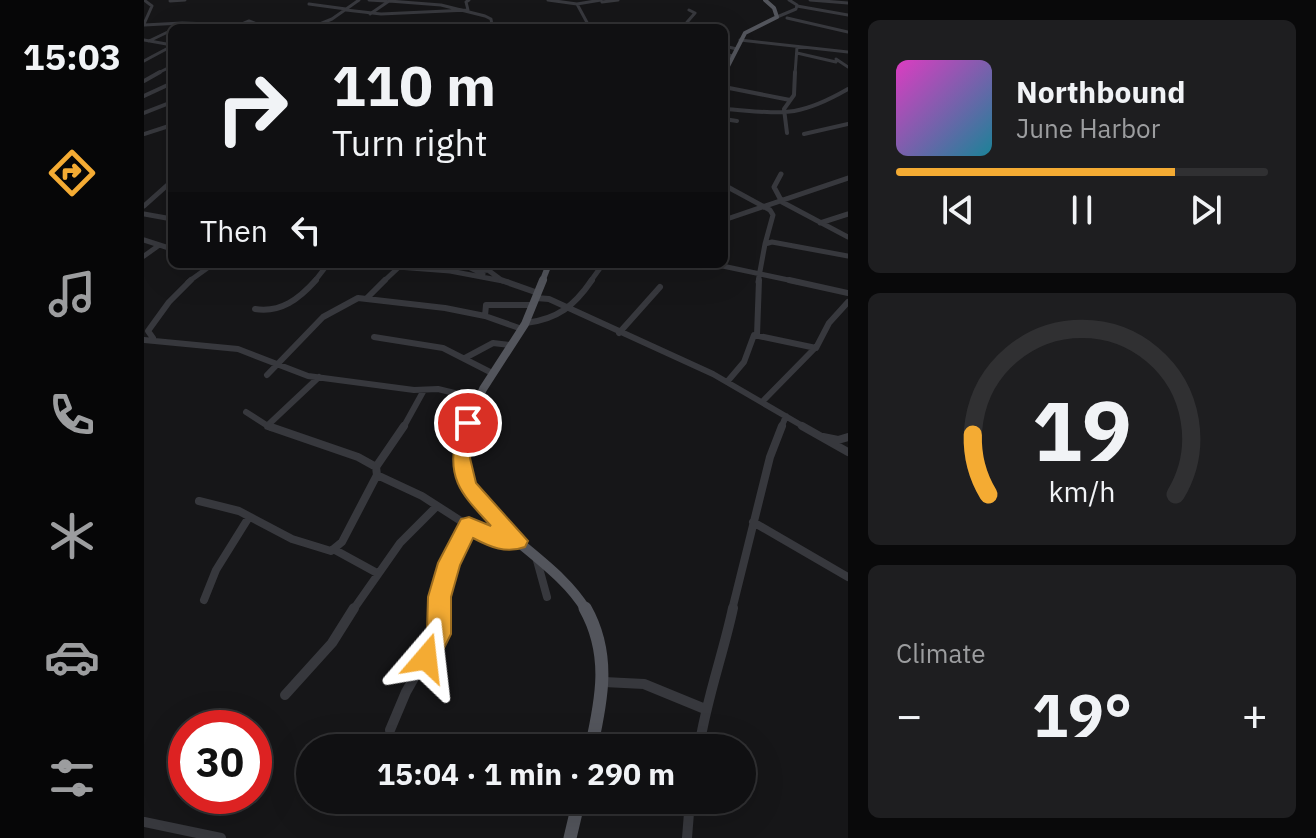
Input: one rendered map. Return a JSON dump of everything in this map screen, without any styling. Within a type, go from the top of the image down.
[{"type":"main road","points":[[728,67],[740,40],[752,28],[777,17],[774,8],[765,0]]},
{"type":"main road","points":[[548,268],[524,326],[475,398],[463,442],[462,474],[473,495],[575,592],[591,619],[602,652],[604,682],[594,734]]},
{"type":"main road","points":[[570,838],[576,814]]},
{"type":"street","points":[[144,0],[152,6],[144,25],[196,24]]},
{"type":"street","points":[[170,1],[185,0]]},
{"type":"street","points":[[318,24],[359,0]]},
{"type":"street","points":[[369,0],[404,1],[468,10],[489,18],[492,24]]},
{"type":"street","points":[[468,10],[466,2],[469,0]]},
{"type":"street","points":[[550,0],[577,4],[618,0]]},
{"type":"street","points":[[789,0],[797,6],[848,15]]},
{"type":"street","points":[[810,0],[848,3]]},
{"type":"street","points":[[370,14],[387,2]]},
{"type":"street","points":[[309,4],[370,14],[468,10]]},
{"type":"street","points":[[577,4],[588,24]]},
{"type":"street","points":[[777,17],[792,12],[797,6]]},
{"type":"street","points":[[685,24],[695,13],[689,10]]},
{"type":"street","points":[[787,18],[848,32]]},
{"type":"street","points":[[146,41],[168,31]]},
{"type":"street","points":[[740,40],[797,50],[848,67]]},
{"type":"street","points":[[146,41],[168,45]]},
{"type":"street","points":[[728,47],[737,49]]},
{"type":"street","points":[[144,61],[168,48]]},
{"type":"street","points":[[797,50],[848,52]]},
{"type":"street","points":[[787,133],[785,107],[794,95],[797,50]]},
{"type":"street","points":[[830,51],[838,56],[836,62]]},
{"type":"street","points":[[728,55],[733,56]]},
{"type":"street","points":[[144,81],[168,68]]},
{"type":"street","points":[[144,96],[168,85]]},
{"type":"street","points":[[728,88],[790,100]]},
{"type":"street","points":[[728,109],[786,114],[820,105],[848,89]]},
{"type":"street","points":[[144,113],[168,104]]},
{"type":"street","points":[[728,120],[737,121]]},
{"type":"street","points":[[804,134],[848,124]]},
{"type":"street","points":[[144,134],[168,126]]},
{"type":"street","points":[[781,174],[774,187],[782,202],[848,237]]},
{"type":"street","points":[[728,219],[848,178]]},
{"type":"street","points":[[144,206],[168,185]]},
{"type":"street","points":[[728,187],[773,215],[756,295],[757,335]]},
{"type":"street","points":[[144,214],[168,218]]},
{"type":"street","points":[[820,223],[848,214]]},
{"type":"street","points":[[144,240],[168,248]]},
{"type":"street","points":[[765,244],[778,243],[848,256]]},
{"type":"street","points":[[144,256],[158,246]]},
{"type":"street","points":[[728,267],[848,293]]},
{"type":"street","points":[[153,338],[148,331],[155,320],[190,280],[207,268]]},
{"type":"street","points":[[255,309],[271,312],[291,302],[303,294],[325,268]]},
{"type":"street","points":[[368,297],[398,268],[502,280]]},
{"type":"street","points":[[471,268],[488,278]]},
{"type":"street","points":[[267,375],[323,317],[358,298],[485,316],[524,326],[554,320],[570,309],[600,268]]},
{"type":"street","points":[[478,271],[488,270],[536,299]]},
{"type":"street","points":[[619,333],[660,287]]},
{"type":"street","points":[[485,316],[486,305],[549,299],[727,382],[848,452]]},
{"type":"street","points":[[762,402],[823,341],[829,323],[848,302]]},
{"type":"street","points":[[727,382],[738,373],[752,345],[750,340],[757,335],[814,349]]},
{"type":"street","points":[[374,337],[443,348],[492,373]]},
{"type":"street","points":[[144,340],[153,338],[238,349],[298,373],[424,390],[438,389],[475,398]]},
{"type":"street","points":[[465,358],[493,343],[510,345]]},
{"type":"street","points":[[268,425],[319,377]]},
{"type":"street","points":[[335,550],[342,542],[376,471],[424,390]]},
{"type":"street","points":[[246,412],[284,433],[350,454],[497,540],[518,541]]},
{"type":"street","points":[[701,734],[705,709],[722,661],[770,457],[786,416]]},
{"type":"street","points":[[822,437],[838,440],[848,437]]},
{"type":"street","points":[[199,501],[249,517],[321,550],[335,550],[377,573]]},
{"type":"street","points":[[285,695],[338,636],[377,573],[423,518],[437,506]]},
{"type":"street","points":[[204,600],[216,570],[249,517]]},
{"type":"street","points":[[753,522],[848,577]]},
{"type":"street","points":[[390,730],[406,692],[439,634],[440,597],[449,563],[469,526]]},
{"type":"street","points":[[536,557],[547,597]]},
{"type":"street","points":[[604,682],[636,680],[674,693],[705,709]]},
{"type":"street","points":[[687,838],[689,814]]},
{"type":"street","points":[[144,822],[221,838]]},
{"type":"route","points":[[426,658],[439,634],[440,597],[449,563],[469,526],[497,540],[518,541],[467,487],[460,458],[468,423]]}]
